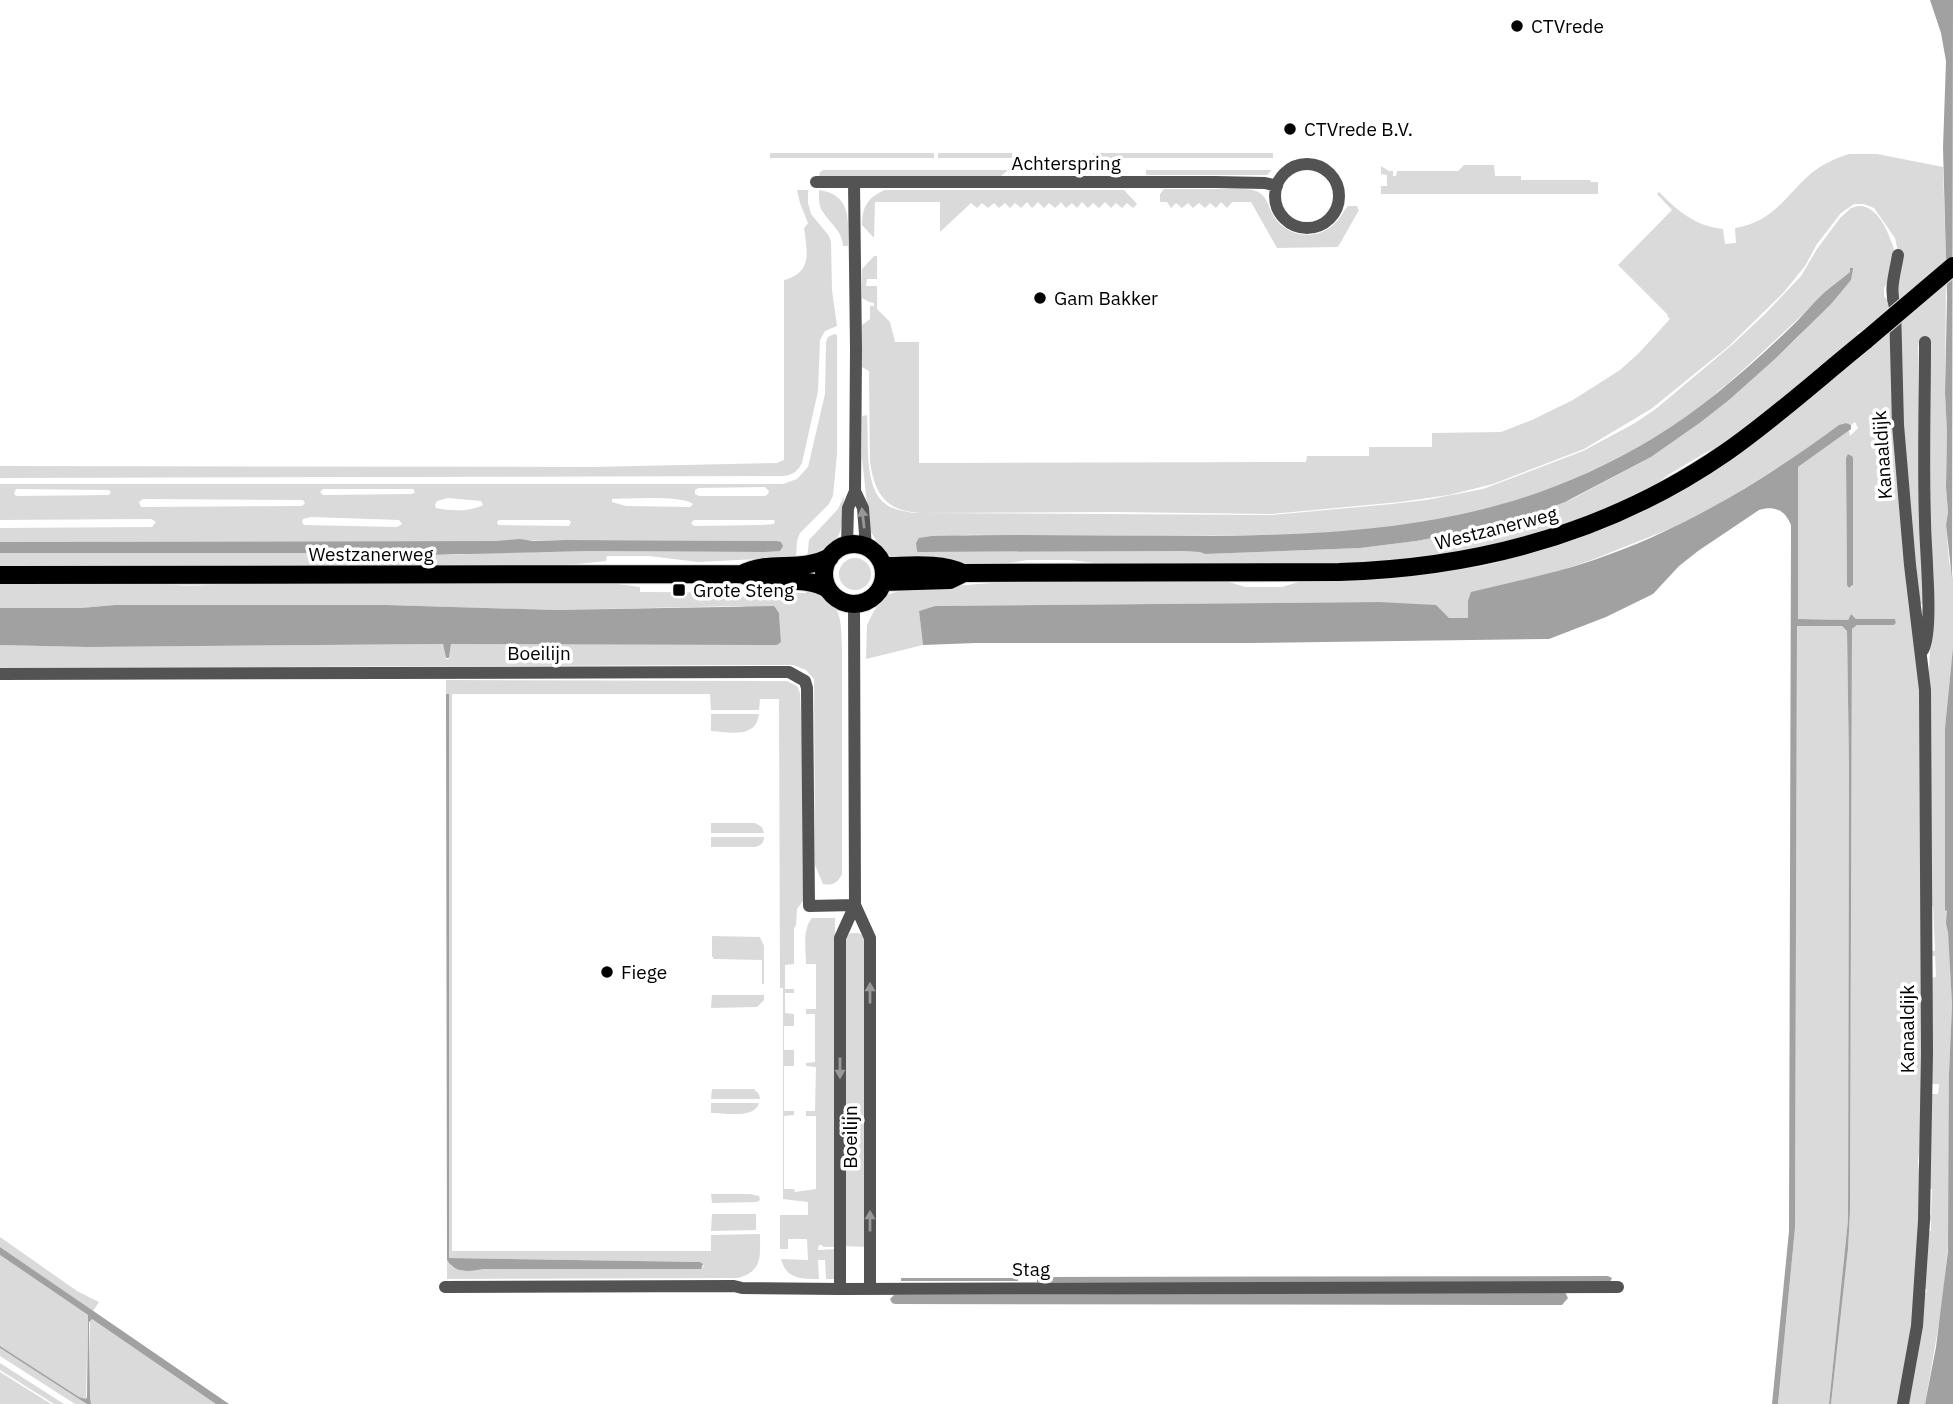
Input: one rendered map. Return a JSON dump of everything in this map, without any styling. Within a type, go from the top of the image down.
[{"type":"main road","name":"Westzanerweg","points":[[883,574],[950,580],[963,573],[1370,571],[1434,565],[1549,540],[1649,498],[1723,454],[1761,427],[1953,267]]},
{"type":"main road","points":[[847,545],[866,547],[877,554],[883,574],[876,596],[854,604],[839,600],[828,589],[824,575],[830,557],[847,545]]},
{"type":"main road","name":"Westzanerweg","points":[[742,574],[753,568],[809,565],[830,557]]},
{"type":"main road","name":"Westzanerweg","points":[[0,575],[742,574],[752,579],[815,583],[828,589]]},
{"type":"street","points":[[1307,164],[1319,166],[1335,180],[1339,191],[1338,204],[1333,215],[1323,223],[1312,227],[1299,227],[1288,221],[1280,212],[1276,200],[1277,186],[1284,173],[1295,167],[1307,164]]},
{"type":"street","name":"Achterspring","points":[[816,182],[1215,182],[1265,183],[1277,186]]},
{"type":"street","points":[[847,545],[848,508],[855,491],[854,182]]},
{"type":"street","name":"Kanaaldijk","points":[[1898,255],[1891,288],[1895,307],[1898,425],[1925,690],[1927,1053],[1925,1188],[1919,1301],[1903,1404]]},
{"type":"street","name":"Kanaaldijk","points":[[1922,653],[1927,642],[1928,619],[1924,520],[1925,342]]},
{"type":"street","points":[[855,491],[863,508],[866,547]]},
{"type":"street","name":"Boeilijn","points":[[854,604],[855,905],[870,938],[870,1289]]},
{"type":"street","name":"Boeilijn","points":[[0,674],[789,672],[805,681],[807,688],[809,906],[855,905]]},
{"type":"street","name":"Boeilijn","points":[[840,1289],[840,937],[855,905]]},
{"type":"street","name":"Stag","points":[[445,1287],[1618,1287]]},
{"type":"shaded area","points":[[1930,0],[1953,0],[1952,578],[1946,525],[1947,297],[1943,148],[1946,61],[1941,33]]},
{"type":"shaded area","points":[[770,153],[934,153],[934,158],[770,158]]},
{"type":"shaded area","points":[[938,153],[1012,153],[1012,158],[938,158]]},
{"type":"shaded area","points":[[1093,153],[1273,153],[1273,158],[1093,158]]},
{"type":"shaded area","points":[[1849,154],[1877,154],[1943,167],[1946,260],[1898,301],[1898,252],[1895,238],[1874,208],[1854,204],[1841,213],[1784,292],[1729,346],[1651,409],[1584,449],[1493,484],[1449,495],[1400,502],[1271,514],[921,513],[909,512],[891,505],[875,484],[870,462],[869,371],[862,367],[862,325],[870,319],[870,306],[874,306],[874,303],[862,298],[862,269],[874,256],[877,256],[877,279],[867,279],[866,286],[877,286],[877,309],[890,322],[895,342],[919,342],[919,463],[1306,462],[1307,456],[1369,456],[1369,447],[1432,447],[1432,433],[1501,432],[1573,400],[1620,370],[1639,353],[1670,319],[1618,265],[1672,210],[1657,194],[1659,192],[1688,216],[1704,225],[1723,229],[1725,244],[1736,243],[1735,228],[1767,216],[1816,170]]},
{"type":"shaded area","points":[[1464,165],[1494,165],[1495,176],[1521,176],[1521,180],[1590,180],[1598,182],[1598,194],[1381,194],[1381,186],[1387,186],[1387,175],[1381,174],[1381,166],[1393,171],[1393,176],[1396,176],[1397,171],[1458,171]]},
{"type":"shaded area","points":[[823,170],[1007,171],[1001,176],[819,176]]},
{"type":"shaded area","points":[[1146,170],[1271,171],[1267,175],[1146,175]]},
{"type":"shaded area","points":[[1164,189],[1256,191],[1265,199],[1280,224],[1303,235],[1312,235],[1328,229],[1348,206],[1358,206],[1359,210],[1338,247],[1277,248],[1251,202],[1232,202],[1227,208],[1221,202],[1216,208],[1210,203],[1205,208],[1199,203],[1193,208],[1188,203],[1182,208],[1176,203],[1171,208],[1167,202],[1160,202],[1160,194]]},
{"type":"shaded area","points":[[797,190],[808,190],[811,214],[831,242],[832,290],[837,326],[825,331],[820,340],[818,391],[802,463],[790,475],[0,478],[0,466],[591,467],[777,463],[784,460],[784,280],[800,272],[807,253],[804,228],[808,223]]},
{"type":"shaded area","points":[[819,190],[830,193],[843,203],[848,218],[848,246],[843,246],[838,232],[821,209]]},
{"type":"shaded area","points":[[885,190],[1124,190],[1137,204],[1133,208],[1127,203],[1122,208],[1116,203],[1111,208],[1105,202],[1099,208],[1093,203],[1088,208],[1082,202],[1077,208],[1072,203],[1066,208],[1061,202],[1055,208],[1049,203],[1044,208],[1038,202],[1032,208],[1027,202],[1021,208],[1015,203],[1010,208],[1005,203],[999,208],[994,203],[988,208],[982,203],[977,208],[971,203],[940,232],[940,202],[875,202],[874,238],[862,225],[863,213],[870,199]]},
{"type":"shaded area","points":[[1858,206],[1871,209],[1888,232],[1895,252],[1892,275],[1884,288],[1884,296],[1892,306],[1857,332],[1856,337],[1830,360],[1726,443],[1668,475],[1650,489],[1574,523],[1463,553],[1371,564],[1112,565],[1070,560],[1027,560],[993,566],[926,562],[892,558],[870,531],[862,459],[862,416],[867,415],[869,464],[874,488],[879,498],[887,505],[913,513],[1272,515],[1426,500],[1483,489],[1583,451],[1657,408],[1765,314],[1801,276],[1817,249],[1851,208]],"holes":[[[1850,272],[1851,280],[1796,339],[1729,400],[1651,457],[1572,499],[1491,527],[1360,548],[1205,554],[1183,551],[917,551],[961,535],[1189,536],[1369,530],[1469,514],[1505,504],[1576,479],[1610,463],[1675,425],[1743,370]]]},
{"type":"shaded area","points":[[1850,268],[1853,268],[1851,280],[1831,304],[1776,358],[1701,422],[1651,457],[1565,502],[1534,514],[1491,527],[1360,548],[1205,554],[1183,551],[917,551],[916,543],[919,538],[932,536],[1314,533],[1429,520],[1485,509],[1541,492],[1597,469],[1652,439],[1706,402],[1756,360],[1825,292],[1850,272]]},
{"type":"shaded area","points":[[1946,281],[1946,525],[1953,578],[1953,647],[1945,728],[1945,910],[1952,1005],[1949,1073],[1949,1237],[1942,1306],[1925,1404],[1907,1404],[1923,1293],[1926,1293],[1927,1289],[1923,1289],[1927,1231],[1931,1231],[1931,1221],[1927,1220],[1927,1215],[1931,1215],[1932,1189],[1928,1188],[1929,1094],[1938,1094],[1939,1084],[1929,1084],[1930,978],[1936,977],[1935,956],[1929,956],[1930,951],[1935,951],[1933,906],[1929,905],[1928,687],[1934,578],[1933,564],[1930,564],[1928,341],[1919,342],[1918,348],[1923,604],[1918,604],[1901,431],[1899,321]]},
{"type":"shaded area","points":[[1893,330],[1920,671],[1922,1130],[1918,1161],[1921,1192],[1916,1306],[1900,1404],[1831,1404],[1850,1212],[1852,629],[1857,625],[1896,623],[1895,619],[1856,619],[1851,614],[1848,620],[1797,619],[1798,467],[1849,430],[1850,436],[1858,428],[1855,422],[1851,425],[1842,424],[1708,511],[1677,526],[1589,561],[1468,601],[1468,618],[1449,618],[1379,602],[935,606],[919,611],[923,645],[866,659],[867,625],[874,611],[886,595],[903,590],[1017,581],[1221,580],[1246,587],[1282,587],[1302,581],[1384,579],[1483,566],[1578,539],[1643,512],[1765,435]],"holes":[[[1850,454],[1853,458],[1853,585],[1851,588],[1847,585],[1846,458]]]},
{"type":"shaded area","points":[[837,335],[837,454],[833,496],[829,504],[800,533],[796,557],[698,562],[649,556],[607,556],[606,561],[552,567],[0,568],[0,553],[457,555],[590,551],[764,552],[779,541],[0,542],[0,528],[152,527],[156,522],[151,519],[0,520],[0,484],[783,484],[797,479],[808,467],[825,394],[828,337]],"holes":[[[765,487],[769,491],[765,496],[699,496],[695,494],[695,490]],[[16,489],[109,490],[111,493],[14,494]],[[323,489],[413,489],[415,492],[323,495],[320,492]],[[448,498],[481,501],[483,505],[460,510],[436,508],[437,501]],[[667,498],[693,504],[690,507],[626,506],[612,502],[612,499]],[[143,499],[303,500],[305,503],[302,506],[141,507],[139,502]],[[311,517],[399,520],[402,524],[397,527],[304,525],[303,519]],[[569,520],[569,526],[498,525],[497,522]],[[694,520],[775,521],[774,524],[694,526],[691,523]]]},
{"type":"shaded area","points":[[1839,425],[1851,425],[1851,429],[1798,467],[1798,619],[1848,620],[1851,614],[1856,619],[1895,619],[1896,623],[1857,625],[1852,629],[1850,1212],[1831,1404],[1848,1220],[1847,631],[1842,626],[1797,626],[1795,1228],[1778,1404],[1772,1404],[1789,1231],[1791,525],[1782,512],[1774,509],[1759,510],[1679,566],[1653,594],[1606,617],[1549,639],[923,645],[919,611],[935,606],[1379,602],[1436,605],[1449,618],[1468,618],[1471,592],[1576,566],[1657,535],[1751,485]]},
{"type":"shaded area","points":[[1848,454],[1853,458],[1853,585],[1849,588],[1846,458]]},
{"type":"shaded area","points":[[844,496],[838,536],[828,548],[807,560],[809,540],[838,509]]},
{"type":"shaded area","points":[[520,539],[777,541],[783,546],[780,551],[764,552],[590,551],[428,555],[0,553],[0,542]]},
{"type":"shaded area","points":[[855,558],[867,562],[871,574],[867,586],[855,590],[843,586],[839,574],[843,562]]},
{"type":"shaded area","points":[[595,581],[640,587],[640,592],[806,593],[807,586],[833,603],[841,626],[842,649],[842,874],[837,882],[823,884],[815,865],[814,679],[806,670],[793,665],[0,668],[0,645],[87,647],[443,644],[446,659],[449,659],[451,644],[777,645],[781,642],[779,613],[741,606],[555,610],[386,605],[115,605],[81,608],[0,608],[0,582],[160,583],[196,586],[233,582]]},
{"type":"shaded area","points":[[115,605],[386,605],[555,610],[774,606],[779,613],[781,642],[777,645],[451,644],[449,658],[446,658],[443,644],[87,647],[0,645],[0,608],[81,608]]},
{"type":"shaded area","points":[[1797,626],[1842,626],[1847,631],[1848,1220],[1829,1404],[1778,1404],[1795,1228]]},
{"type":"shaded area","points":[[1953,647],[1953,1404],[1925,1404],[1936,1347],[1948,1251],[1952,1005],[1945,910],[1945,728]]},
{"type":"shaded area","points":[[446,680],[787,681],[797,686],[800,693],[802,739],[803,901],[797,909],[794,929],[794,964],[785,965],[785,989],[794,989],[794,993],[785,993],[785,1013],[794,1014],[794,1026],[784,1026],[784,1050],[794,1050],[794,1066],[784,1066],[784,1111],[794,1111],[794,1115],[784,1116],[784,1189],[794,1189],[795,1192],[816,1189],[816,1116],[806,1116],[806,1111],[815,1111],[816,1067],[806,1066],[806,1063],[815,1062],[815,1014],[806,1014],[806,1009],[816,1009],[816,964],[806,964],[805,940],[812,918],[835,918],[836,1247],[819,1245],[818,1250],[836,1249],[836,1279],[826,1279],[825,1260],[818,1260],[819,1279],[800,1278],[790,1274],[783,1266],[781,1259],[808,1260],[807,1239],[788,1239],[788,1249],[780,1249],[780,1215],[808,1215],[808,1202],[783,1199],[779,699],[760,699],[759,710],[711,710],[710,694],[452,694],[452,1251],[711,1251],[711,1235],[760,1234],[760,1250],[756,1267],[738,1278],[447,1279],[447,1260],[451,1266],[464,1271],[699,1269],[704,1266],[700,1262],[449,1258],[449,694],[446,694]]},
{"type":"shaded area","points":[[446,694],[449,694],[449,1258],[700,1262],[703,1264],[701,1269],[467,1271],[454,1267],[447,1260]]},
{"type":"shaded area","points":[[711,714],[759,714],[757,722],[748,731],[734,733],[711,731]]},
{"type":"shaded area","points":[[711,823],[755,823],[762,827],[764,833],[711,833]]},
{"type":"shaded area","points":[[711,837],[764,837],[761,844],[755,847],[711,847]]},
{"type":"shaded area","points":[[859,933],[865,937],[866,1247],[844,1246],[844,937]]},
{"type":"shaded area","points":[[712,936],[760,937],[764,946],[764,984],[762,960],[714,959]]},
{"type":"shaded area","points":[[712,995],[764,995],[764,1000],[757,1007],[711,1008]]},
{"type":"shaded area","points":[[712,1089],[754,1089],[760,1099],[711,1099]]},
{"type":"shaded area","points":[[711,1103],[759,1103],[752,1111],[731,1114],[711,1113]]},
{"type":"shaded area","points":[[711,1194],[750,1194],[759,1196],[760,1200],[712,1203]]},
{"type":"shaded area","points":[[712,1214],[756,1214],[756,1230],[711,1231]]},
{"type":"shaded area","points":[[0,1237],[77,1291],[99,1302],[93,1311],[0,1247]]},
{"type":"shaded area","points":[[0,1247],[229,1404],[216,1404],[92,1319],[89,1322],[91,1404],[0,1348],[86,1399],[88,1315],[0,1255]]},
{"type":"shaded area","points":[[0,1255],[88,1315],[86,1399],[0,1346]]},
{"type":"shaded area","points":[[1037,1277],[1612,1278],[1609,1284],[1037,1282]]},
{"type":"shaded area","points":[[901,1278],[1018,1278],[1018,1281],[901,1281]]},
{"type":"shaded area","points":[[1565,1292],[1568,1298],[1562,1305],[895,1304],[890,1299],[894,1295]]},
{"type":"shaded area","points":[[92,1319],[217,1404],[91,1404]]},
{"type":"shaded area","points":[[0,1348],[87,1404],[75,1404],[0,1356]]},
{"type":"shaded area","points":[[0,1363],[64,1404],[54,1404],[0,1370]]},
{"type":"shaded area","points":[[0,1372],[51,1404],[0,1404]]},
{"type":"place","name":"CTVrede","points":[[1517,26]]},
{"type":"place","name":"CTVrede B.V.","points":[[1290,129]]},
{"type":"place","name":"Gam Bakker","points":[[1040,298]]},
{"type":"place","name":"Grote Steng","points":[[679,590]]},
{"type":"place","name":"Fiege","points":[[607,972]]}]
